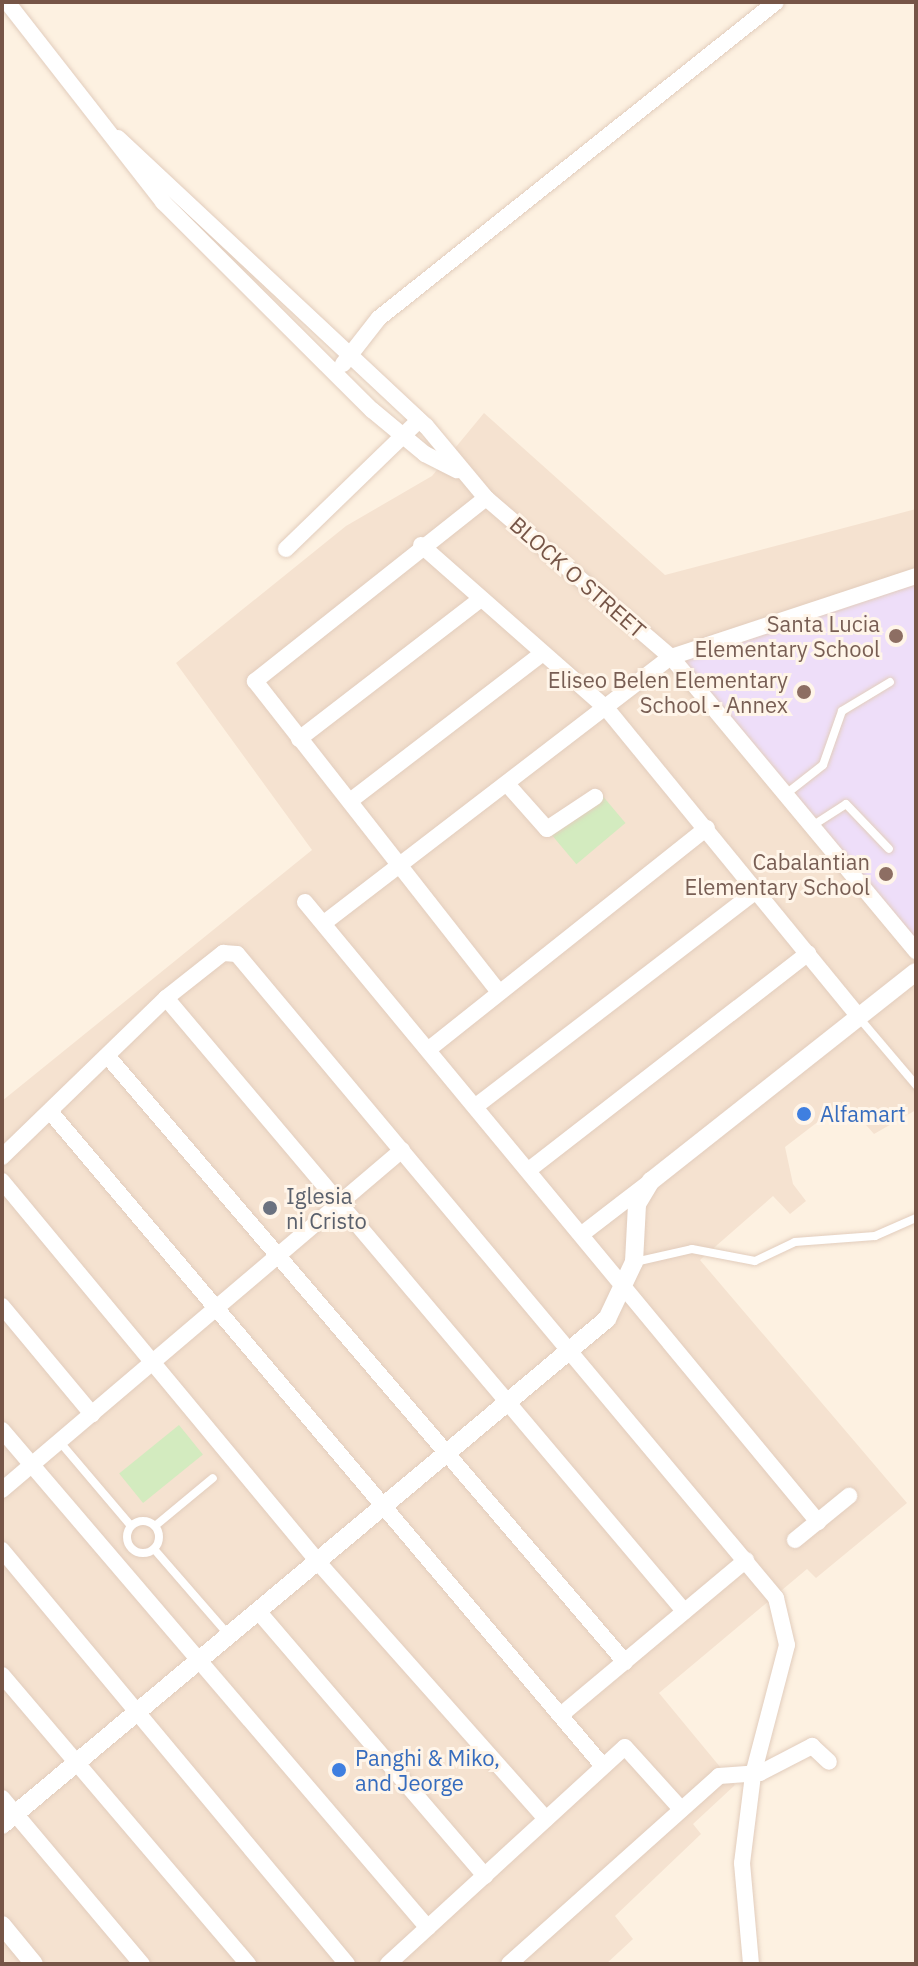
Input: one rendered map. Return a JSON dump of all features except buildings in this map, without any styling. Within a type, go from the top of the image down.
[{"type":"street","points":[[7,2],[118,138],[208,222],[250,267],[419,420],[457,470]]},
{"type":"street","points":[[335,375],[379,318],[776,2]]},
{"type":"street","points":[[118,138],[138,174],[335,375],[404,438],[457,470]]},
{"type":"street","points":[[194,234],[208,222]]},
{"type":"street","points":[[237,278],[250,267]]},
{"type":"street","points":[[286,549],[404,438],[419,420]]},
{"type":"street","name":"BLOCK O STREET","points":[[457,470],[671,657],[916,951]]},
{"type":"street","points":[[486,498],[256,675],[257,687],[499,992]]},
{"type":"street","points":[[421,545],[540,655],[607,709],[860,1018]]},
{"type":"street","points":[[324,923],[671,657],[916,576]]},
{"type":"street","points":[[299,739],[481,599]]},
{"type":"street","points":[[350,801],[540,655]]},
{"type":"street","points":[[507,784],[547,829],[595,797]]},
{"type":"street","points":[[429,1049],[707,828]]},
{"type":"street","points":[[476,1106],[758,890]]},
{"type":"street","points":[[305,902],[530,1169],[818,1522]]},
{"type":"street","points":[[2,1157],[53,1115],[166,998],[223,953],[237,954],[776,1598],[787,1645],[753,1775],[742,1863],[751,1964]]},
{"type":"street","points":[[530,1169],[808,953]]},
{"type":"street","points":[[582,1234],[916,972]]},
{"type":"street","points":[[166,998],[684,1611]]},
{"type":"street","points":[[110,1059],[280,1252],[625,1662]]},
{"type":"street","points":[[53,1115],[603,1766]]},
{"type":"street","points":[[2,1490],[402,1150]]},
{"type":"street","points":[[2,1181],[317,1561],[546,1819]]},
{"type":"street","points":[[9,1820],[607,1319],[634,1262],[637,1204],[651,1181]]},
{"type":"street","points":[[2,1306],[92,1414]]},
{"type":"street","points":[[2,1430],[428,1928]]},
{"type":"street","points":[[795,1540],[849,1496]]},
{"type":"street","points":[[2,1550],[347,1964]]},
{"type":"street","points":[[562,1714],[746,1560]]},
{"type":"street","points":[[258,1611],[485,1876]]},
{"type":"street","points":[[2,1675],[248,1964]]},
{"type":"street","points":[[509,1964],[719,1776],[753,1775],[812,1746],[829,1762]]},
{"type":"street","points":[[388,1964],[625,1747],[635,1751],[681,1809]]},
{"type":"street","points":[[2,1798],[9,1820],[142,1964]]},
{"type":"street","points":[[2,1925],[34,1964]]},
{"type":"lane","points":[[785,795],[823,765],[842,711],[890,682]]},
{"type":"lane","points":[[812,827],[846,804],[889,849]]},
{"type":"lane","points":[[860,1018],[916,1085]]},
{"type":"lane","points":[[634,1262],[692,1249],[755,1261],[795,1242],[875,1236],[916,1218]]},
{"type":"lane","points":[[59,1441],[131,1526],[131,1549],[154,1549]]},
{"type":"lane","points":[[131,1526],[155,1526],[213,1478]]},
{"type":"lane","points":[[155,1526],[154,1549],[228,1634]]},
{"type":"shaded area","points":[[484,413],[665,575],[916,509],[916,1110],[874,1134],[845,1101],[785,1147],[793,1184],[806,1201],[790,1214],[773,1196],[700,1260],[907,1503],[816,1578],[807,1569],[659,1693],[735,1785],[693,1824],[701,1834],[615,1916],[633,1939],[606,1964],[2,1964],[2,1101],[312,850],[176,663],[346,526],[432,476]]},
{"type":"shaded area","points":[[916,584],[916,947],[679,656]]},
{"type":"green space","points":[[601,794],[625,823],[576,864],[552,835]]},
{"type":"green space","points":[[179,1425],[203,1455],[143,1503],[119,1473]]},
{"type":"place","name":"Santa Lucia Elementary School","points":[[896,636]]},
{"type":"place","name":"Eliseo Belen Elementary School - Annex","points":[[804,692]]},
{"type":"place","name":"Cabalantian Elementary School","points":[[886,874]]},
{"type":"place","name":"Alfamart","points":[[804,1114]]},
{"type":"place","name":"Iglesia ni Cristo","points":[[270,1208]]},
{"type":"place","name":"Panghi & Miko, and Jeorge","points":[[339,1770]]}]
